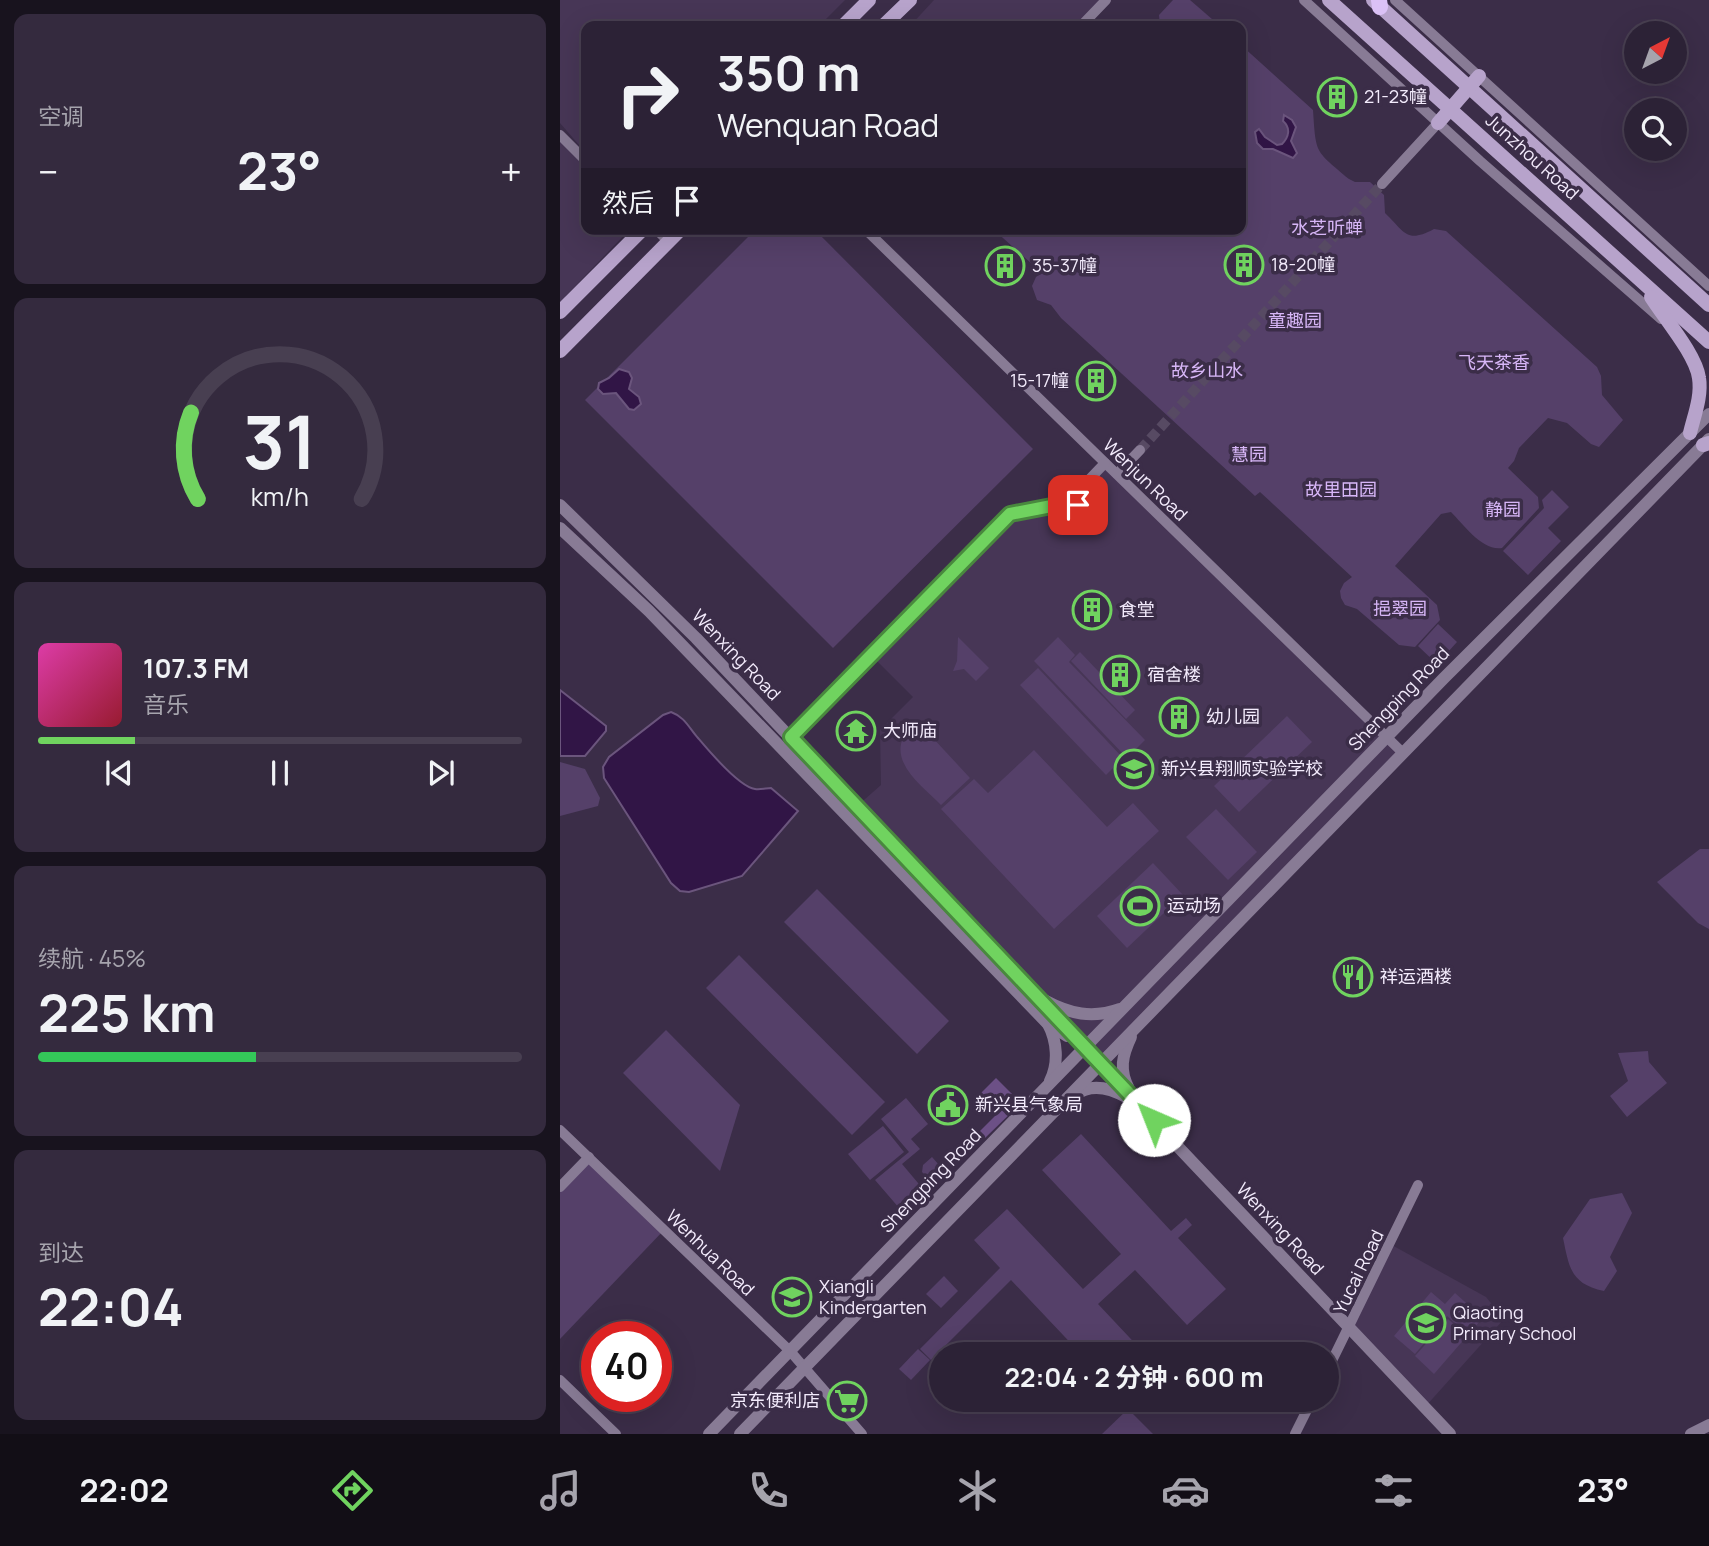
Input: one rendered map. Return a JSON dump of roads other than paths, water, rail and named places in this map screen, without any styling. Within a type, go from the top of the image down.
[{"type":"main road","points":[[848,21],[869,0]]},
{"type":"main road","points":[[888,21],[909,0]]},
{"type":"main road","name":"Junzhou Road","points":[[1329,0],[1709,342]]},
{"type":"main road","name":"Junzhou Road","points":[[1382,2],[1474,82],[1709,305]]},
{"type":"main road","points":[[1438,123],[1474,82]]},
{"type":"main road","points":[[560,312],[637,235]]},
{"type":"main road","points":[[560,351],[675,235]]},
{"type":"main road","points":[[1641,281],[1695,363],[1699,396],[1690,433]]},
{"type":"street","points":[[1086,21],[1106,0]]},
{"type":"street","points":[[1304,0],[1438,123],[1669,325]]},
{"type":"street","points":[[1474,82],[1709,286]]},
{"type":"street","points":[[1382,184],[1438,123]]},
{"type":"street","points":[[560,135],[581,156]]},
{"type":"street","points":[[662,235],[669,242]]},
{"type":"street","name":"Wenjun Road","points":[[871,235],[1403,753]]},
{"type":"street","name":"Shengping Road","points":[[709,1434],[1387,737],[1709,414]]},
{"type":"street","points":[[740,1434],[1707,442]]},
{"type":"street","points":[[1117,474],[1140,450]]},
{"type":"street","points":[[791,737],[1010,514],[1067,503],[1074,506],[1081,503],[1084,495],[1081,488],[1105,463]]},
{"type":"street","name":"Wenxing Road","points":[[560,505],[696,638],[791,737],[861,821],[1048,1024],[1085,1048]]},
{"type":"street","name":"Wenxing Road","points":[[560,528],[649,611],[1033,993],[1450,1434]]},
{"type":"street","points":[[1033,993],[1072,1013],[1088,1016],[1123,1008]]},
{"type":"street","points":[[1047,1086],[1054,1074],[1056,1055],[1048,1024]]},
{"type":"street","points":[[1136,1027],[1122,1055],[1122,1069],[1136,1102]]},
{"type":"street","points":[[1059,1105],[1081,1091],[1092,1088],[1105,1088],[1136,1102]]},
{"type":"street","name":"Wenhua Road","points":[[560,1130],[790,1351],[862,1434]]},
{"type":"street","points":[[560,1187],[589,1157]]},
{"type":"street","name":"Yucai Road","points":[[1339,1349],[1418,1185]]},
{"type":"street","points":[[560,1380],[615,1434]]},
{"type":"street","points":[[1295,1434],[1306,1412]]},
{"type":"street","points":[[1691,1434],[1709,1425]]},
{"type":"tunnel","points":[[1140,450],[1382,184]]},
{"type":"place","name":"21-23幢","points":[[1337,97]]},
{"type":"place","name":"18-20幢","points":[[1244,265]]},
{"type":"place","name":"35-37幢","points":[[1005,266]]},
{"type":"place","name":"15-17幢","points":[[1096,381]]},
{"type":"place","name":"食堂","points":[[1092,610]]},
{"type":"place","name":"宿舍楼","points":[[1120,675]]},
{"type":"place","name":"幼儿园","points":[[1179,717]]},
{"type":"place","name":"大师庙","points":[[856,731]]},
{"type":"place","name":"新兴县翔顺实验学校","points":[[1134,769]]},
{"type":"place","name":"运动场","points":[[1140,906]]},
{"type":"place","name":"祥运酒楼","points":[[1353,977]]},
{"type":"place","name":"新兴县气象局","points":[[948,1105]]},
{"type":"place","name":"Xiangli Kindergarten","points":[[792,1297]]},
{"type":"place","name":"Qiaoting Primary School","points":[[1426,1323]]},
{"type":"place","name":"京东便利店","points":[[847,1401]]},
{"type":"park label","name":"水芝听蝉","points":[[1327,228]]},
{"type":"park label","name":"童趣园","points":[[1295,321]]},
{"type":"park label","name":"飞天茶香","points":[[1494,363]]},
{"type":"park label","name":"故乡山水","points":[[1207,371]]},
{"type":"park label","name":"慧园","points":[[1249,455]]},
{"type":"park label","name":"故里田园","points":[[1341,490]]},
{"type":"park label","name":"静园","points":[[1503,510]]},
{"type":"park label","name":"挹翠园","points":[[1400,609]]}]
